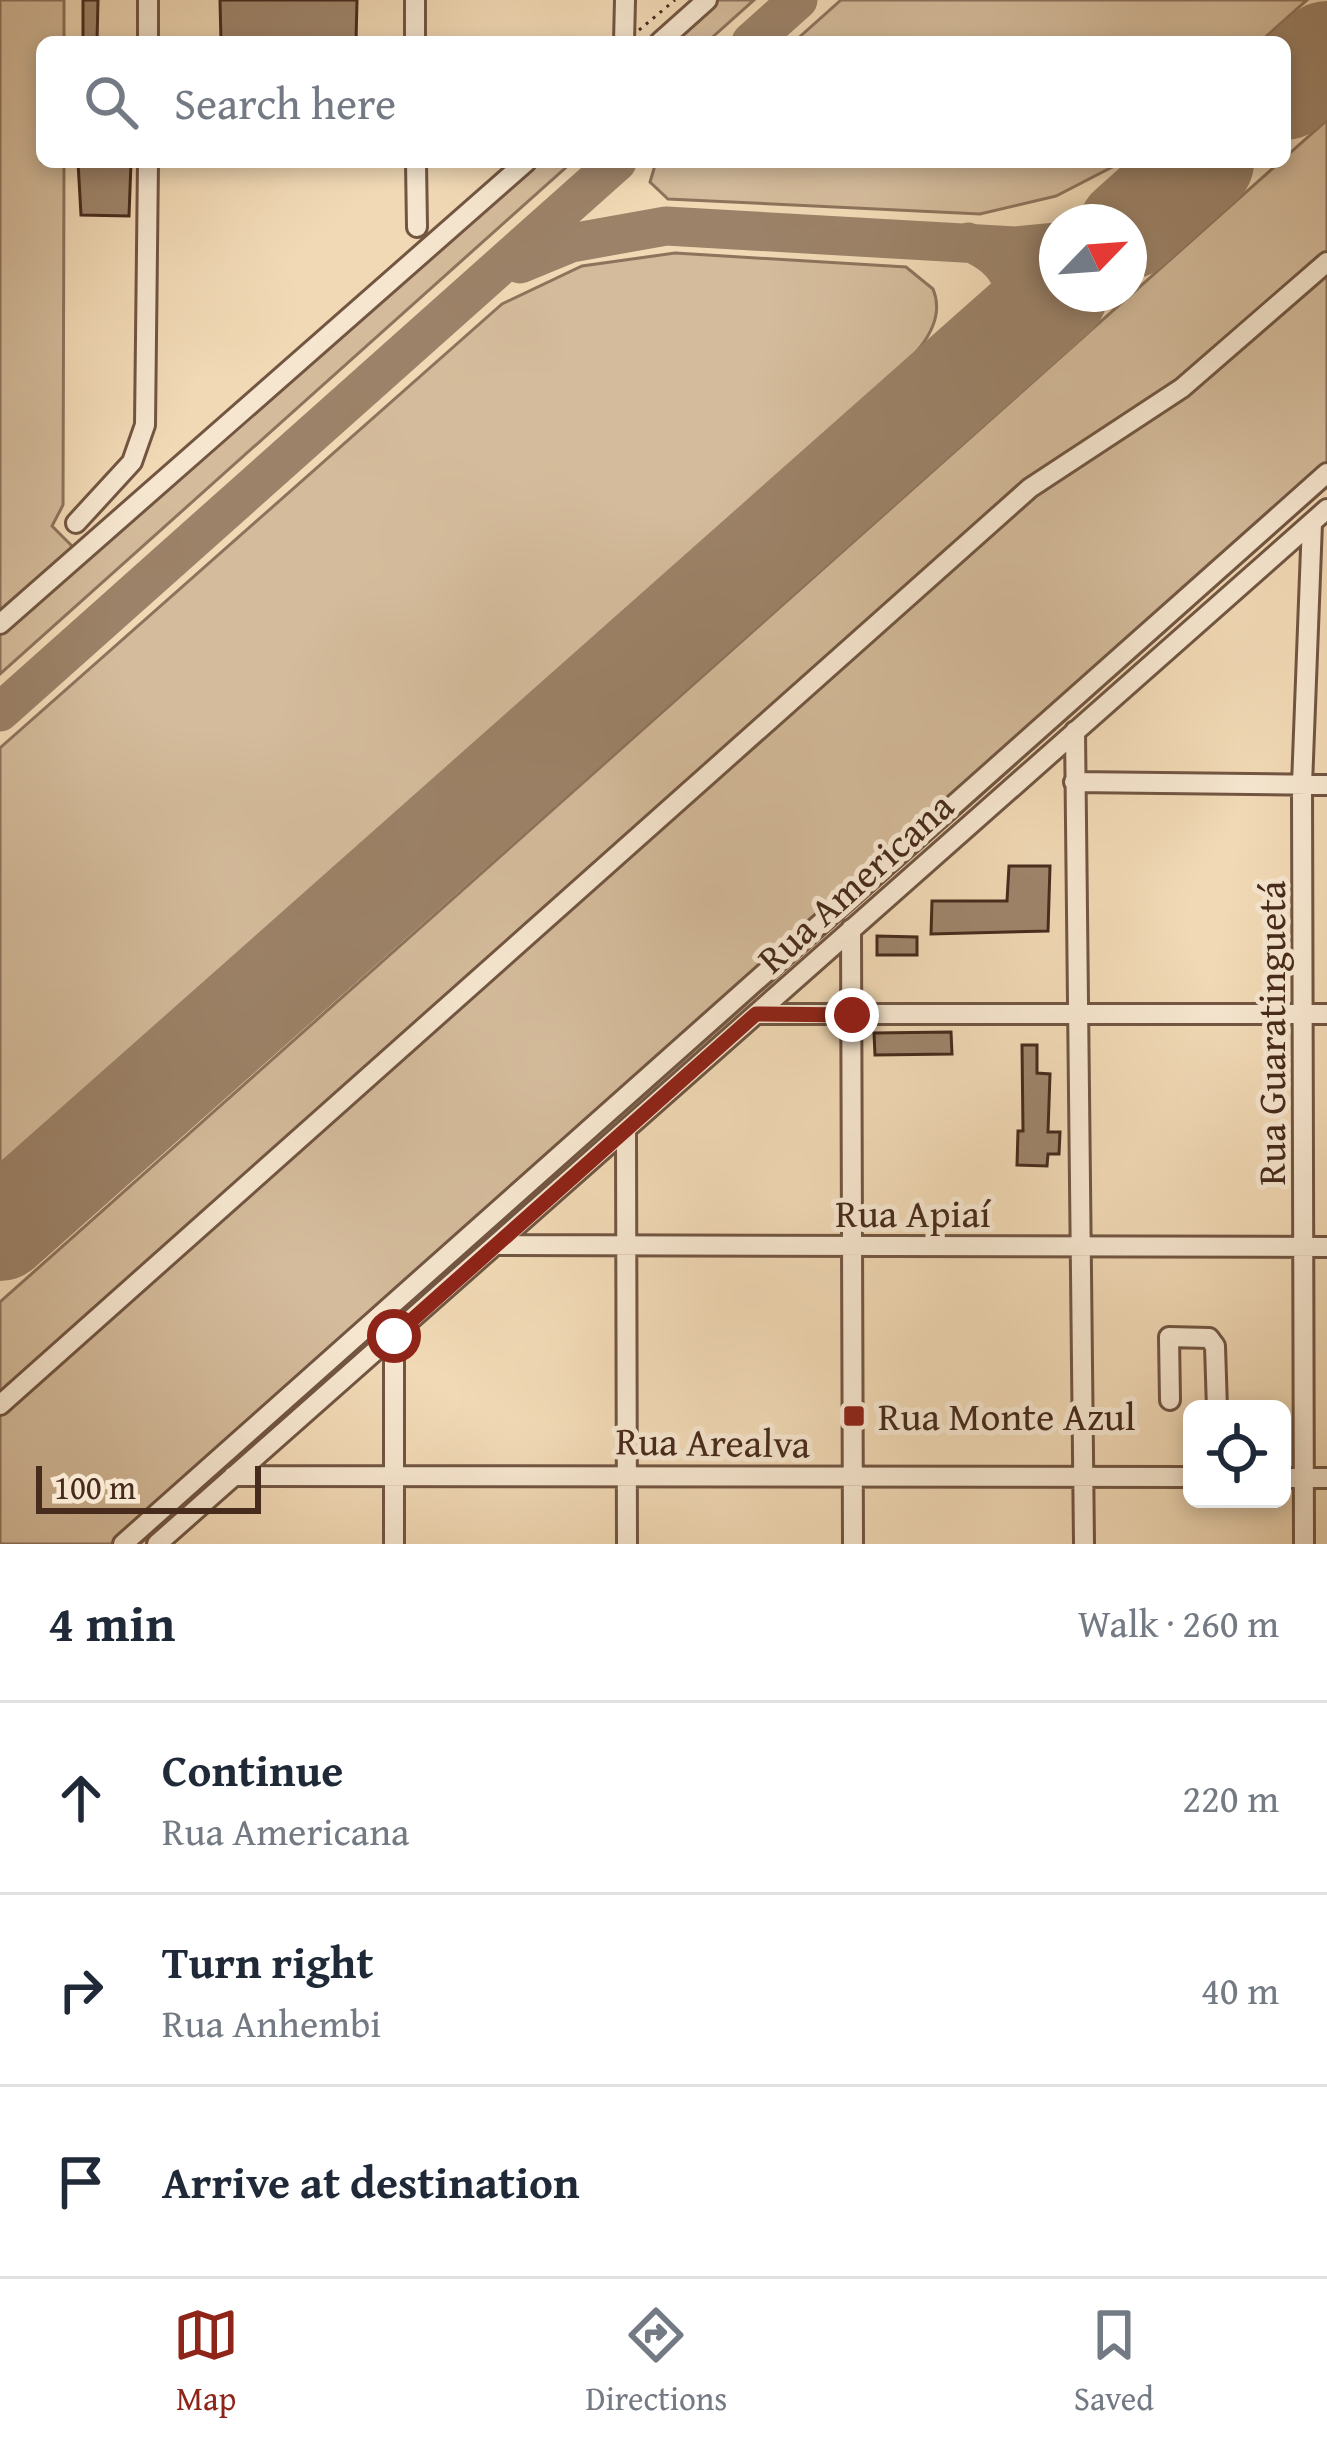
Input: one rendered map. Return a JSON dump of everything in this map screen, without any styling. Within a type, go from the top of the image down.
[{"type":"street","points":[[148,0],[148,36]]},
{"type":"street","points":[[415,0],[415,36]]},
{"type":"street","points":[[625,0],[629,36]]},
{"type":"street","points":[[667,36],[707,0]]},
{"type":"street","points":[[76,523],[132,463],[145,425],[148,168]]},
{"type":"street","points":[[416,168],[417,227]]},
{"type":"street","points":[[0,624],[519,168]]},
{"type":"street","points":[[0,1405],[1030,488],[1182,388],[1327,262]]},
{"type":"street","points":[[123,1544],[1327,473]]},
{"type":"street","name":"Rua Guaratinguetá","points":[[1304,1544],[1302,785],[1319,516]]},
{"type":"street","name":"Rua Americana","points":[[157,1544],[1319,516]]},
{"type":"street","points":[[1075,731],[1084,1544]]},
{"type":"street","points":[[1074,782],[1327,785]]},
{"type":"street","points":[[851,929],[854,1544]]},
{"type":"street","points":[[756,1014],[1327,1014]]},
{"type":"street","points":[[626,1130],[627,1544]]},
{"type":"street","name":"Rua Apiaí","points":[[500,1245],[1327,1246]]},
{"type":"street","points":[[1170,1400],[1169,1337],[1178,1333],[1209,1338],[1215,1346],[1217,1400]]},
{"type":"street","points":[[394,1336],[394,1544]]},
{"type":"street","name":"Rua Arealva","points":[[233,1476],[1183,1477]]},
{"type":"street","points":[[1291,1478],[1327,1478]]},
{"type":"path","points":[[631,36],[675,0]]},
{"type":"shaded area","points":[[0,0],[64,0],[64,36],[36,36],[36,168],[64,168],[63,505],[52,526],[76,550],[504,168],[565,168],[0,674]]},
{"type":"shaded area","points":[[692,0],[754,0],[714,36],[652,36]]},
{"type":"shaded area","points":[[841,0],[1307,0],[1267,36],[801,36]]},
{"type":"shaded area","points":[[1327,120],[1327,487],[140,1544],[0,1544],[0,1302],[1111,312],[1147,312],[1147,280],[1273,168],[1291,168],[1291,152]]},
{"type":"shaded area","points":[[654,168],[1110,168],[1056,196],[980,214],[668,199],[650,182]]},
{"type":"shaded area","points":[[675,253],[906,267],[933,289],[937,307],[933,325],[894,374],[0,1165],[0,748],[502,304],[582,266]]},
{"type":"building","points":[[83,0],[98,0],[97,36],[83,36]]},
{"type":"building","points":[[220,0],[357,0],[356,36],[221,36]]},
{"type":"building","points":[[78,168],[131,168],[129,216],[81,215]]},
{"type":"building","points":[[1009,866],[1050,866],[1048,931],[931,934],[932,901],[1007,901]]},
{"type":"building","points":[[877,936],[917,937],[917,955],[877,955]]},
{"type":"building","points":[[951,1032],[952,1054],[875,1055],[874,1033]]},
{"type":"building","points":[[1022,1045],[1037,1045],[1037,1073],[1050,1074],[1048,1132],[1060,1132],[1059,1154],[1048,1154],[1047,1166],[1017,1165],[1018,1131],[1023,1131]]},
{"type":"taxiway","points":[[758,36],[798,0]]},
{"type":"taxiway","points":[[0,712],[610,168]]},
{"type":"taxiway","points":[[520,264],[571,243],[666,226],[1039,244]]},
{"type":"taxiway","points":[[968,242],[996,259],[1011,281],[1015,307],[1006,338]]},
{"type":"runway","points":[[1291,84],[1327,52]]},
{"type":"runway","points":[[1147,212],[1196,168]]},
{"type":"runway","points":[[0,1230],[1039,309]]},
{"type":"place","name":"Rua Monte Azul","points":[[854,1416]]},
{"type":"route","points":[[394,1336],[756,1014],[852,1015]]}]
